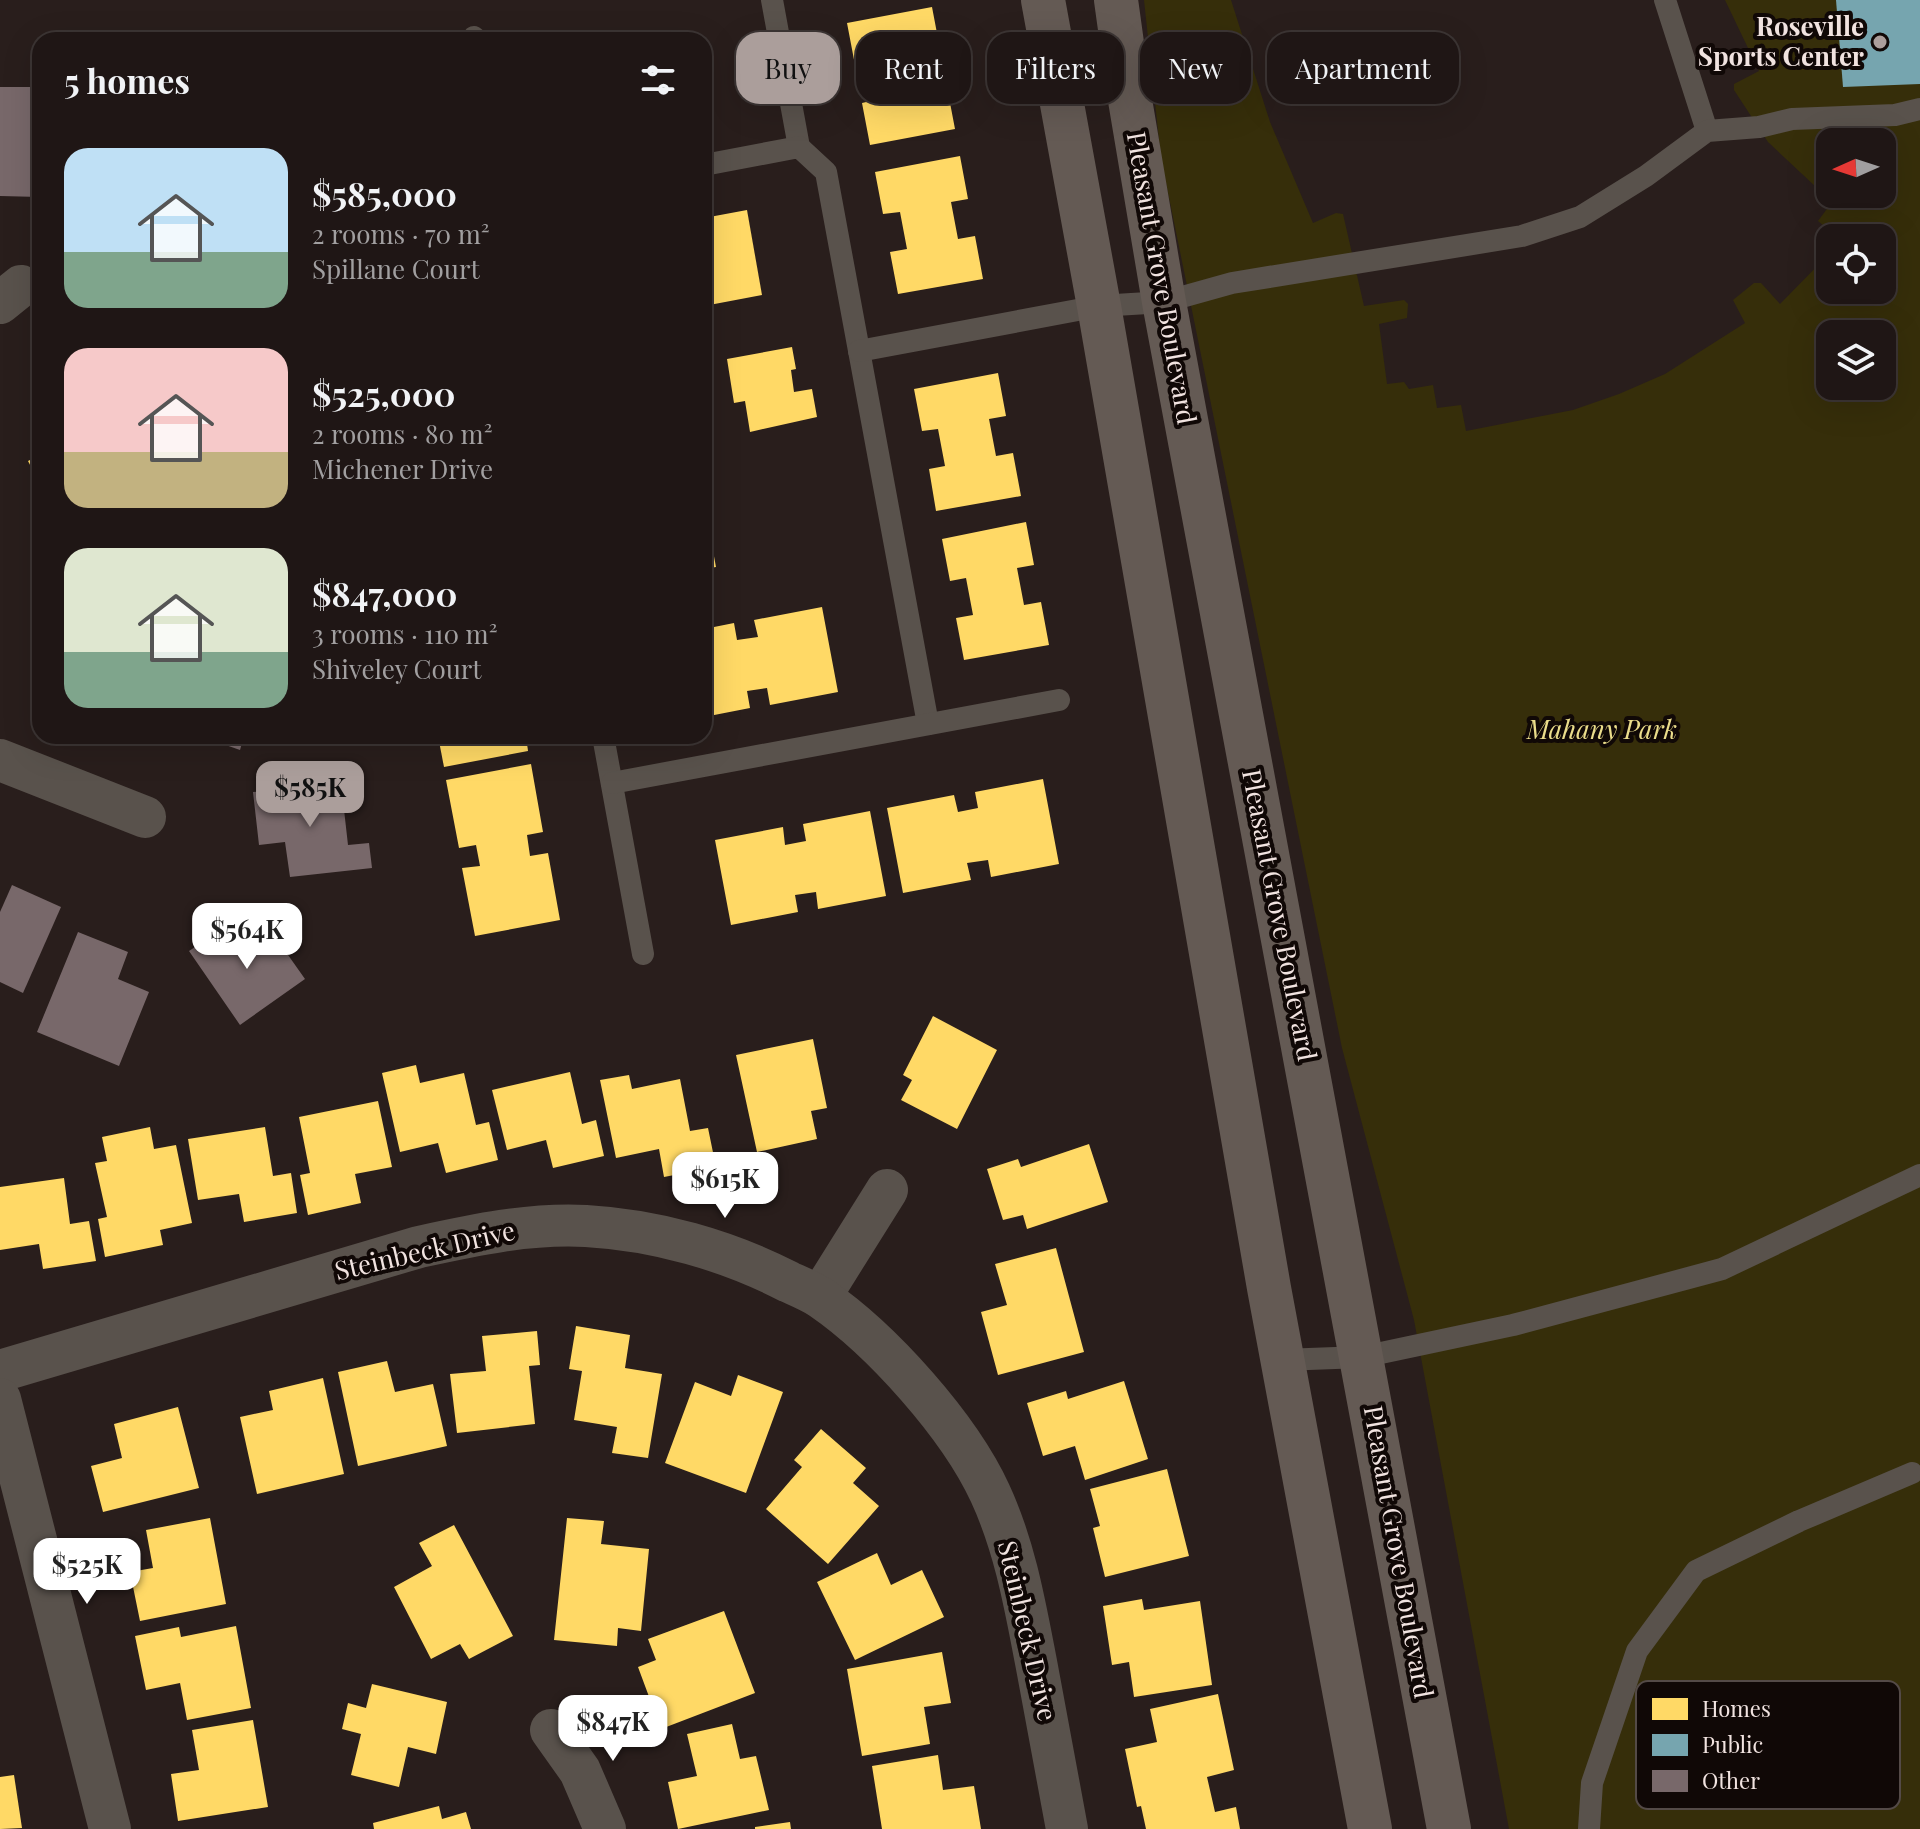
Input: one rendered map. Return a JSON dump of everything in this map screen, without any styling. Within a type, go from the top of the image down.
[{"type":"main road","points":[[1043,0],[1282,1360],[1370,1829]]},
{"type":"main road","name":"Pleasant Grove Boulevard","points":[[1116,0],[1164,302],[1449,1829]]},
{"type":"street","points":[[0,760],[145,817]]},
{"type":"street","points":[[820,1297],[887,1190]]},
{"type":"street","name":"Steinbeck Drive","points":[[0,1371],[419,1247],[483,1233],[534,1226],[585,1226],[643,1232],[755,1264],[820,1297],[877,1345],[921,1390],[990,1492],[1014,1554],[1067,1829]]},
{"type":"street","points":[[0,1399],[110,1829]]},
{"type":"street","points":[[551,1730],[580,1771],[605,1829]]},
{"type":"lane","points":[[772,0],[799,147],[826,172],[928,724]]},
{"type":"lane","points":[[1665,0],[1707,131]]},
{"type":"lane","points":[[859,351],[1099,306],[1164,302],[1232,283],[1522,236],[1580,217],[1638,181],[1707,131],[1759,127],[1792,119],[1895,115],[1920,109]]},
{"type":"lane","points":[[712,163],[799,147]]},
{"type":"lane","points":[[612,783],[1059,700]]},
{"type":"lane","points":[[605,744],[643,954]]},
{"type":"lane","points":[[1282,1360],[1362,1357],[1513,1325],[1722,1269],[1920,1175]]},
{"type":"lane","points":[[1589,1829],[1592,1783],[1637,1651],[1696,1571],[1799,1521],[1912,1473]]},
{"type":"green space","name":"Mahany Park","points":[[1144,0],[1231,0],[1241,32],[1147,32]]},
{"type":"green space","name":"Mahany Park","points":[[1725,0],[1920,0],[1920,1829],[1509,1829],[1414,1320],[1342,1048],[1161,158],[1155,104],[1251,104],[1251,63],[1270,122],[1313,223],[1336,213],[1343,214],[1364,306],[1404,300],[1408,304],[1407,318],[1379,324],[1387,384],[1404,382],[1409,389],[1433,385],[1437,408],[1461,405],[1466,431],[1573,410],[1665,374],[1745,323],[1733,300],[1754,283],[1761,283],[1780,304],[1816,267],[1816,304],[1896,304],[1896,224],[1822,224],[1818,221],[1828,208],[1896,208],[1896,128],[1816,128],[1816,187],[1768,142],[1734,90],[1734,84],[1759,71]]},
{"type":"building: Homes","points":[[932,7],[937,32],[856,32],[855,65],[847,23]]},
{"type":"building: Homes","points":[[862,104],[950,104],[955,129],[870,145]]},
{"type":"building: Homes","points":[[960,156],[968,199],[951,202],[958,239],[975,236],[983,279],[898,294],[890,252],[907,249],[900,212],[883,214],[875,172]]},
{"type":"building: Homes","points":[[747,210],[762,295],[712,304],[712,217]]},
{"type":"building: Homes","points":[[792,347],[796,369],[791,370],[794,392],[812,389],[817,417],[750,432],[745,401],[734,403],[727,359]]},
{"type":"building: Homes","points":[[998,373],[1006,416],[989,419],[996,456],[1013,453],[1021,496],[936,511],[929,469],[945,466],[938,429],[922,431],[914,389]]},
{"type":"building: Homes","points":[[1026,522],[1034,565],[1017,568],[1024,605],[1041,602],[1049,645],[964,660],[956,618],[973,615],[966,578],[950,581],[942,539]]},
{"type":"building: Homes","points":[[712,546],[716,567],[712,568]]},
{"type":"building: Homes","points":[[822,607],[838,692],[770,705],[767,688],[747,691],[750,708],[712,715],[712,627],[734,623],[737,640],[758,637],[754,620]]},
{"type":"building: Homes","points":[[440,744],[527,744],[528,751],[444,767]]},
{"type":"building: Homes","points":[[531,764],[543,832],[527,835],[530,856],[548,853],[560,920],[475,936],[462,868],[480,866],[476,845],[459,848],[446,780]]},
{"type":"building: Homes","points":[[1043,779],[1059,864],[991,877],[988,860],[967,863],[971,880],[903,893],[887,808],[954,795],[958,812],[978,808],[975,792]]},
{"type":"building: Homes","points":[[870,811],[886,896],[818,909],[816,892],[795,895],[798,912],[731,925],[715,840],[783,827],[785,845],[806,841],[803,824]]},
{"type":"building: Homes","points":[[933,1016],[997,1050],[957,1129],[901,1100],[912,1080],[903,1075]]},
{"type":"building: Homes","points":[[813,1039],[827,1108],[811,1111],[817,1139],[757,1152],[736,1055]]},
{"type":"building: Homes","points":[[416,1065],[420,1083],[464,1073],[476,1125],[489,1122],[498,1160],[446,1173],[438,1143],[400,1152],[382,1073]]},
{"type":"building: Homes","points":[[570,1072],[582,1124],[596,1120],[604,1156],[553,1168],[546,1140],[507,1150],[492,1090]]},
{"type":"building: Homes","points":[[629,1075],[632,1089],[680,1079],[690,1131],[708,1128],[716,1167],[664,1177],[659,1149],[616,1158],[600,1080]]},
{"type":"building: Homes","points":[[378,1101],[392,1167],[355,1174],[361,1203],[308,1215],[300,1175],[310,1173],[299,1117]]},
{"type":"building: Homes","points":[[150,1127],[154,1149],[176,1145],[192,1223],[160,1230],[163,1245],[105,1257],[98,1219],[107,1217],[95,1163],[107,1161],[102,1137]]},
{"type":"building: Homes","points":[[265,1127],[273,1176],[291,1173],[297,1213],[244,1222],[239,1194],[198,1200],[188,1139]]},
{"type":"building: Homes","points":[[1089,1144],[1108,1202],[1027,1229],[1023,1215],[1003,1220],[987,1169],[1018,1159],[1021,1167]]},
{"type":"building: Homes","points":[[64,1178],[70,1224],[89,1221],[96,1261],[43,1269],[39,1244],[0,1250],[0,1187]]},
{"type":"building: Homes","points":[[1056,1248],[1084,1352],[998,1375],[981,1312],[1007,1305],[995,1264]]},
{"type":"building: Homes","points":[[576,1326],[630,1335],[625,1368],[662,1374],[648,1458],[612,1453],[617,1427],[574,1420],[582,1371],[569,1369]]},
{"type":"building: Homes","points":[[537,1331],[540,1365],[529,1366],[535,1424],[457,1433],[450,1374],[486,1371],[482,1336]]},
{"type":"building: Homes","points":[[387,1361],[395,1392],[433,1384],[447,1446],[358,1466],[338,1372]]},
{"type":"building: Homes","points":[[738,1375],[783,1392],[746,1493],[665,1463],[695,1382],[731,1396]]},
{"type":"building: Homes","points":[[323,1378],[344,1474],[257,1494],[240,1417],[273,1410],[269,1391]]},
{"type":"building: Homes","points":[[1124,1381],[1148,1459],[1085,1480],[1075,1446],[1043,1456],[1027,1403],[1066,1391],[1068,1399]]},
{"type":"building: Homes","points":[[178,1407],[199,1488],[103,1512],[91,1466],[122,1458],[114,1424]]},
{"type":"building: Homes","points":[[821,1429],[866,1468],[853,1483],[879,1506],[828,1564],[766,1509],[802,1467],[794,1460]]},
{"type":"building: Homes","points":[[1167,1469],[1189,1556],[1105,1577],[1093,1528],[1100,1526],[1090,1489]]},
{"type":"building: Homes","points":[[210,1518],[226,1604],[140,1621],[130,1572],[153,1568],[146,1530]]},
{"type":"building: Homes","points":[[567,1518],[604,1521],[601,1544],[649,1549],[641,1631],[618,1628],[617,1646],[554,1640]]},
{"type":"building: Homes","points":[[454,1525],[513,1636],[469,1659],[460,1644],[431,1659],[394,1587],[432,1566],[419,1543]]},
{"type":"building: Homes","points":[[877,1553],[891,1585],[922,1570],[944,1617],[855,1660],[817,1582]]},
{"type":"building: Homes","points":[[1142,1599],[1144,1610],[1200,1601],[1212,1685],[1134,1697],[1129,1662],[1112,1665],[1103,1606]]},
{"type":"building: Homes","points":[[724,1611],[755,1693],[661,1729],[638,1667],[656,1660],[648,1639]]},
{"type":"building: Homes","points":[[236,1626],[251,1708],[187,1720],[180,1683],[146,1690],[135,1636],[179,1627],[181,1637]]},
{"type":"building: Homes","points":[[942,1652],[951,1703],[924,1707],[930,1744],[862,1756],[847,1669]]},
{"type":"building: Homes","points":[[372,1684],[447,1702],[436,1754],[408,1747],[399,1787],[351,1775],[361,1734],[342,1729],[348,1703],[366,1708]]},
{"type":"building: Homes","points":[[1218,1694],[1234,1770],[1207,1777],[1215,1812],[1236,1807],[1240,1829],[1146,1829],[1141,1806],[1137,1807],[1125,1749],[1157,1742],[1150,1709]]},
{"type":"building: Homes","points":[[253,1720],[268,1807],[178,1821],[171,1774],[199,1770],[192,1730]]},
{"type":"building: Homes","points":[[732,1724],[740,1759],[756,1756],[769,1810],[678,1829],[668,1782],[697,1776],[687,1734]]},
{"type":"building: Homes","points":[[938,1755],[943,1790],[974,1786],[981,1829],[882,1829],[872,1766]]},
{"type":"building: Homes","points":[[14,1775],[22,1828],[0,1829],[0,1777]]},
{"type":"building: Homes","points":[[439,1806],[442,1819],[466,1812],[471,1829],[374,1829],[373,1823]]},
{"type":"building: Homes","points":[[790,1822],[791,1829],[755,1829],[755,1827]]},
{"type":"building: Public","name":"Roseville Sports Center","points":[[1836,0],[1920,0],[1920,84],[1843,87]]},
{"type":"building: Other","points":[[0,87],[32,87],[32,197],[0,196]]},
{"type":"building: Other","points":[[223,744],[242,744],[240,750]]},
{"type":"building: Other","points":[[341,783],[348,845],[369,843],[372,868],[290,877],[285,842],[259,845],[253,792]]},
{"type":"building: Other","points":[[12,885],[61,907],[23,993],[0,982],[0,912]]},
{"type":"building: Other","points":[[225,927],[240,948],[269,928],[305,979],[240,1025],[189,951]]},
{"type":"building: Other","points":[[78,932],[128,952],[118,979],[149,992],[119,1066],[37,1032]]},
{"type":"place","name":"Roseville Sports Center","points":[[1880,42]]}]
